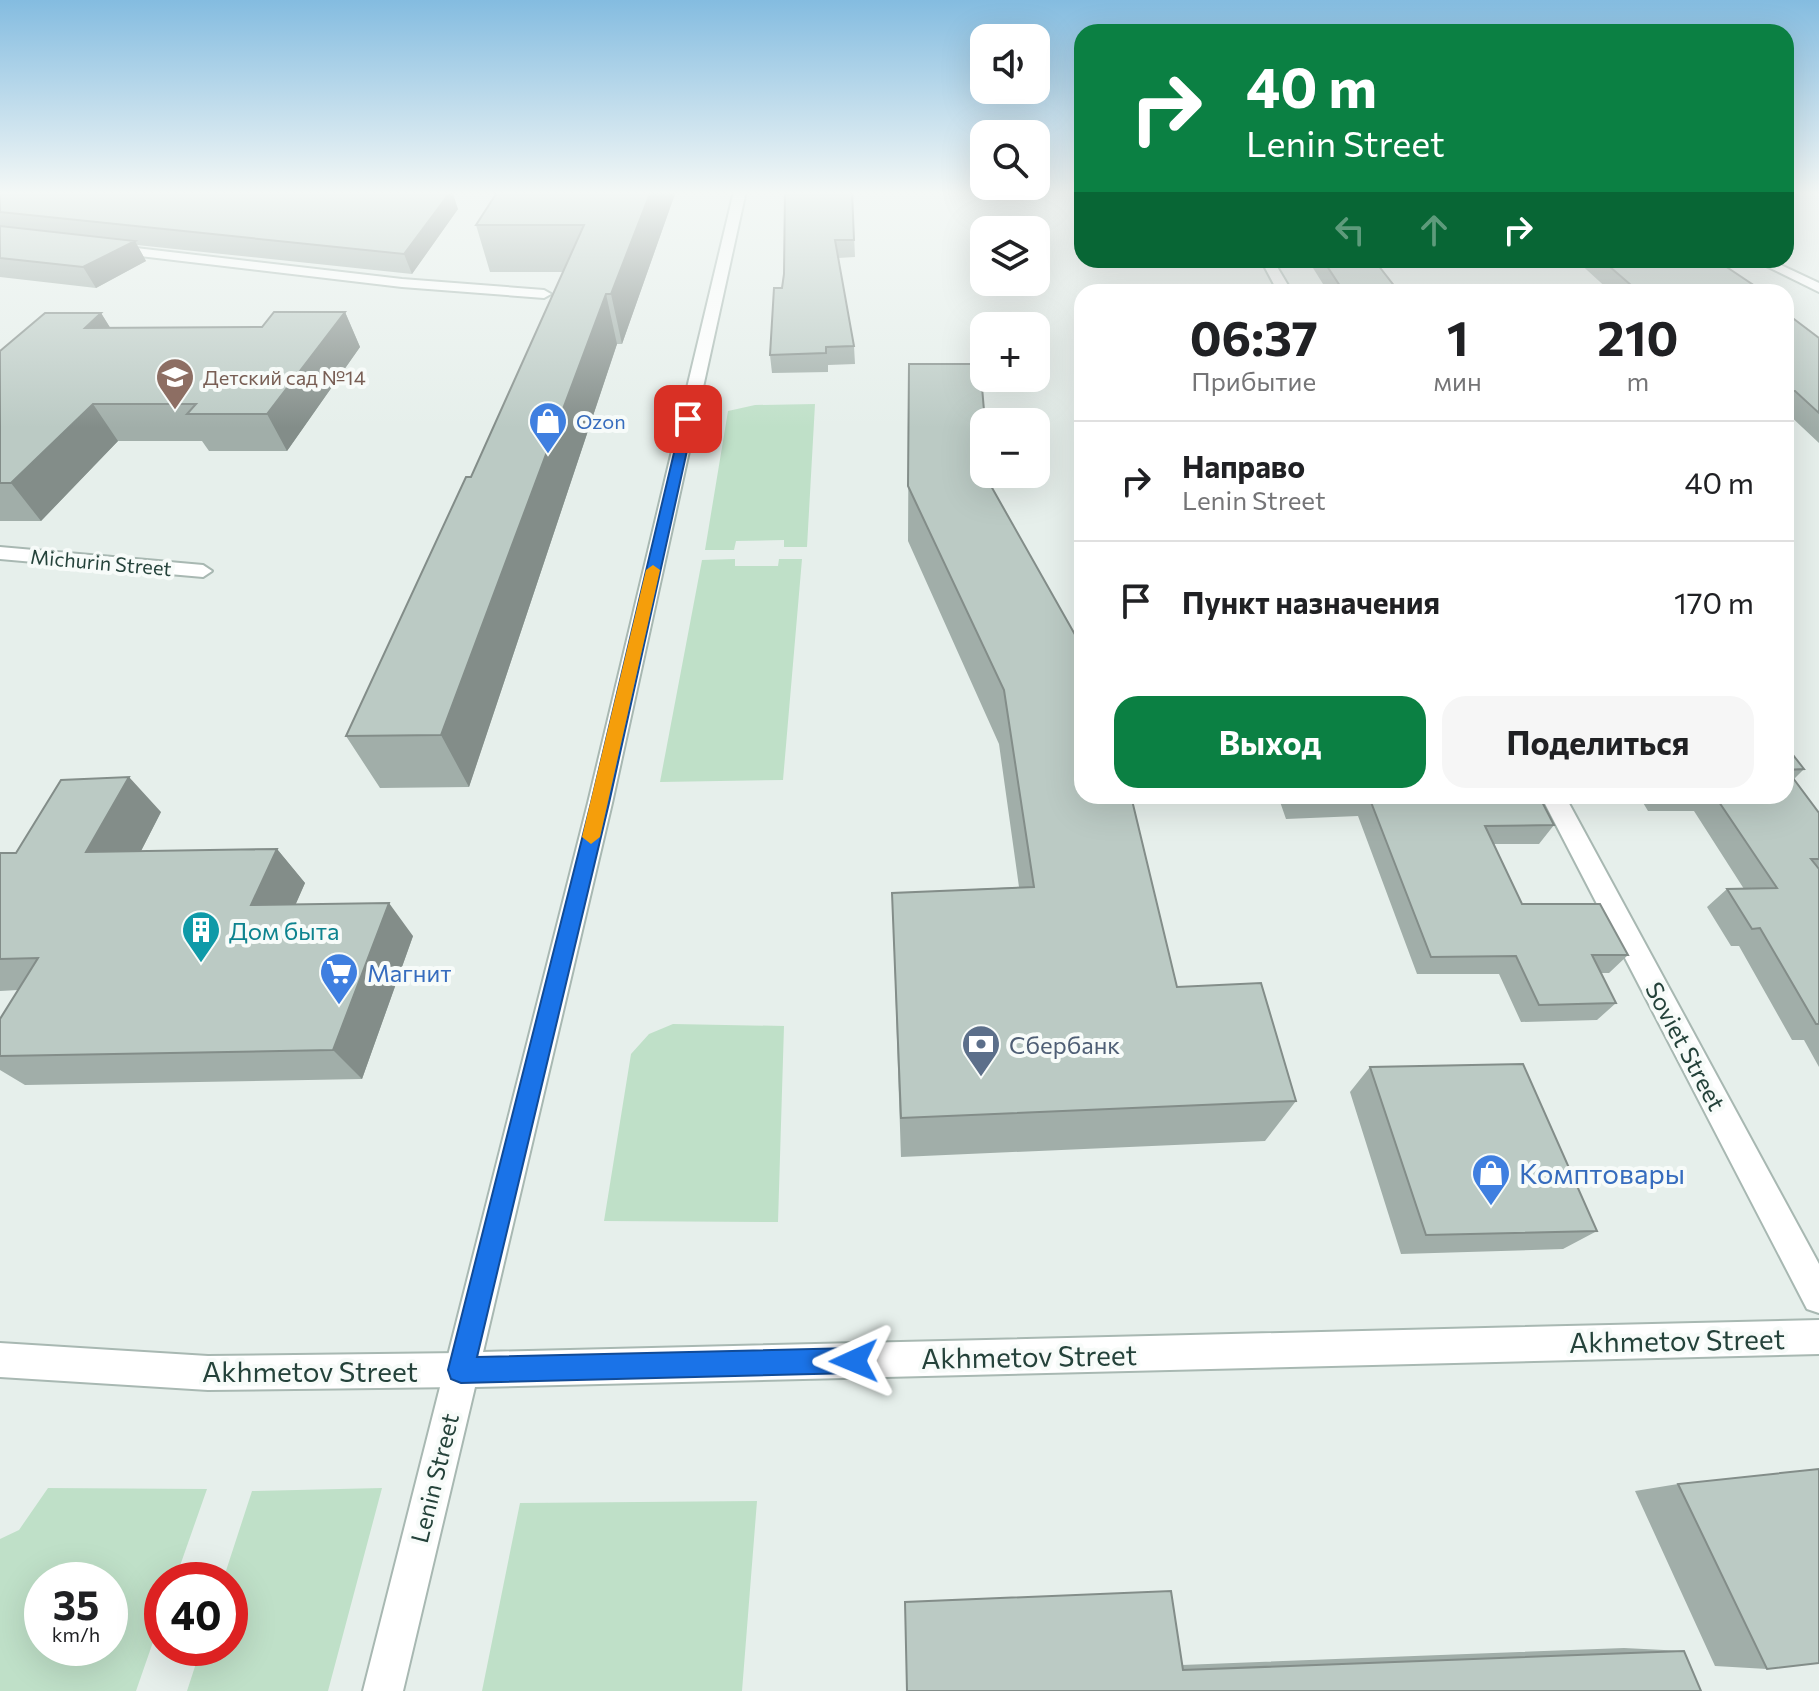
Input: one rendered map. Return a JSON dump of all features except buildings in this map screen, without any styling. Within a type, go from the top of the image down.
[{"type":"street","points":[[290,270],[402,283],[544,294]]},
{"type":"street","name":"Lenin Street","points":[[383,1691],[600,803],[722,270]]},
{"type":"street","points":[[1781,270],[1819,288]]},
{"type":"street","name":"Michurin Street","points":[[0,553],[203,571]]},
{"type":"street","name":"Soviet Street","points":[[1557,804],[1819,1297]]},
{"type":"street","name":"Akhmetov Street","points":[[0,1360],[208,1373],[461,1370],[1819,1337]]},
{"type":"green space","points":[[815,404],[807,547],[784,547],[784,540],[736,541],[734,550],[705,550],[728,411],[755,405]]},
{"type":"green space","points":[[735,559],[735,566],[778,566],[779,559],[802,559],[783,780],[660,782],[702,560]]},
{"type":"green space","points":[[673,1024],[784,1026],[778,1222],[604,1221],[631,1054],[649,1034]]},
{"type":"green space","points":[[48,1488],[207,1489],[181,1562],[144,1562],[145,1666],[136,1691],[0,1691],[0,1539],[19,1530]]},
{"type":"green space","points":[[382,1488],[328,1691],[187,1691],[195,1666],[248,1666],[248,1562],[229,1562],[252,1491]]},
{"type":"green space","points":[[757,1501],[742,1691],[482,1691],[520,1503]]},
{"type":"slow traffic","points":[[591,837],[653,570]]},
{"type":"place","name":"Детский сад №14","points":[[175,411]]},
{"type":"place","name":"Ozon","points":[[548,455]]},
{"type":"place","name":"Дом быта","points":[[201,964]]},
{"type":"place","name":"Магнит","points":[[339,1006]]},
{"type":"place","name":"Сбербанк","points":[[981,1078]]},
{"type":"place","name":"Комптовары","points":[[1491,1207]]},
{"type":"route","points":[[688,419],[600,803],[461,1370],[854,1361]]}]
